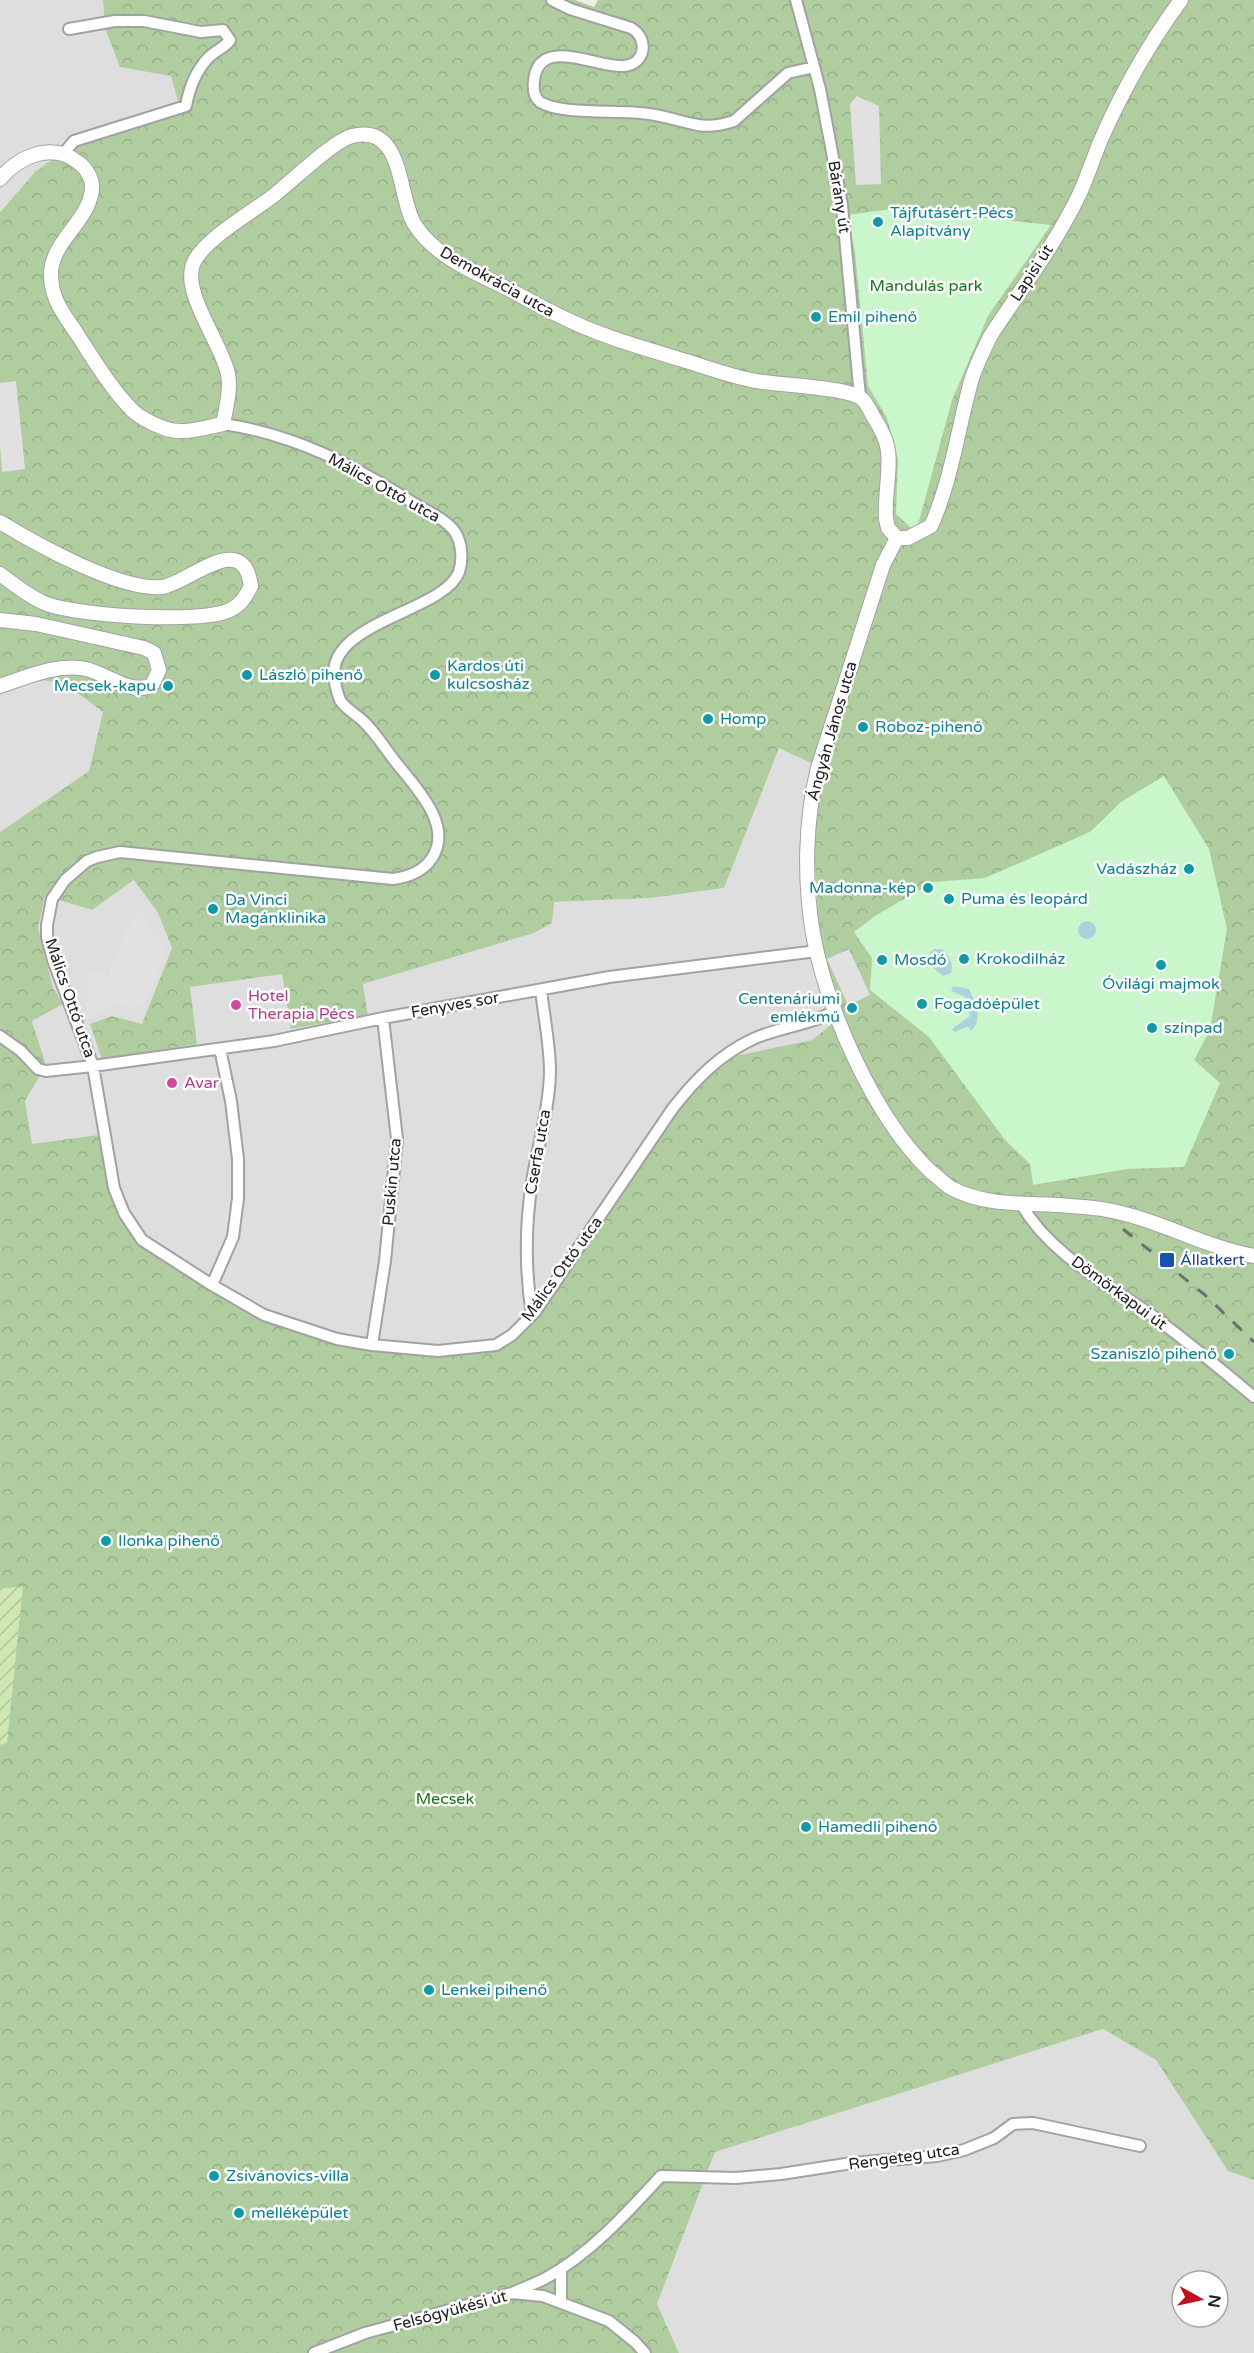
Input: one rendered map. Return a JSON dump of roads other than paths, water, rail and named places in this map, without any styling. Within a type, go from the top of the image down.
[{"type":"street","points":[[552,0],[570,9],[631,28],[638,32],[644,44],[642,54],[636,62],[624,66],[608,66],[567,56],[546,60],[541,64],[534,78],[533,90],[536,98],[541,102],[558,108],[648,113],[698,125],[723,125],[734,121],[788,73],[814,67]]},
{"type":"street","name":"Bárány út","points":[[796,0],[814,67],[842,205],[860,397]]},
{"type":"street","name":"Lapisi út","points":[[897,538],[909,538],[931,526],[950,470],[973,376],[984,349],[1080,194],[1103,134],[1123,95],[1153,41],[1181,0]]},
{"type":"street","points":[[64,153],[74,141],[186,106],[198,70],[208,57],[228,44],[230,40],[223,30],[201,32],[144,21],[115,21],[69,29]]},
{"type":"street","name":"Demokrácia utca","points":[[223,424],[229,391],[228,375],[222,352],[190,283],[194,260],[207,245],[297,177],[336,144],[343,139],[366,134],[385,144],[396,160],[405,205],[421,234],[429,244],[458,264],[562,318],[632,345],[754,381],[841,392],[860,397]]},
{"type":"street","points":[[0,179],[10,167],[38,153],[64,153],[84,167],[91,180],[92,188],[89,199],[57,251],[51,272],[54,294],[60,308],[105,377],[133,411],[162,428],[176,431],[198,430],[223,424]]},
{"type":"street","points":[[860,397],[879,426],[888,448],[886,519],[888,528],[897,538]]},
{"type":"street","name":"Málics Ottó utca","points":[[223,424],[294,441],[348,464],[440,518],[456,533],[462,554],[460,570],[455,580],[437,596],[399,612],[365,632],[344,648],[336,660],[334,671],[334,681],[340,700],[364,721],[413,785],[435,818],[439,839],[437,849],[429,863],[414,874],[393,879],[120,852],[97,856],[87,861],[65,880],[52,899],[47,937],[93,1066],[114,1188],[124,1213],[142,1240],[212,1285],[264,1314],[329,1337],[372,1346],[438,1351],[496,1346],[512,1335],[532,1315],[673,1108],[695,1080],[720,1059],[753,1039],[836,1011]]},
{"type":"street","points":[[0,522],[68,559],[137,584],[161,587],[175,584],[208,565],[228,560],[236,561],[247,571],[251,586],[244,599],[230,611],[210,615],[172,617],[70,610],[43,603],[0,574]]},
{"type":"street","name":"Ángyán János utca","points":[[897,538],[887,554],[880,574],[811,795],[808,829],[808,895],[827,987],[876,1100],[898,1135],[921,1162],[950,1187],[990,1202],[1068,1205],[1124,1214],[1230,1252],[1254,1256]]},
{"type":"street","points":[[0,620],[36,624],[150,650],[157,660],[159,670],[152,685],[142,688],[126,685],[94,671],[76,667],[57,669],[0,686]]},
{"type":"street","name":"Fenyves sor","points":[[0,1036],[16,1046],[38,1069],[46,1071],[274,1041],[383,1018],[609,977],[818,951]]},
{"type":"street","name":"Cserfa utca","points":[[532,1315],[528,1287],[526,1222],[532,1180],[543,1133],[550,1073],[541,990]]},
{"type":"street","name":"Puskin utca","points":[[372,1346],[385,1261],[397,1139],[383,1018]]},
{"type":"street","points":[[0,1046],[16,1046]]},
{"type":"street","points":[[212,1285],[233,1237],[238,1198],[238,1159],[231,1101],[220,1049]]},
{"type":"street","name":"Dömörkapui út","points":[[1021,1204],[1032,1223],[1075,1263],[1156,1319],[1254,1396]]},
{"type":"street","name":"Rengeteg utca","points":[[561,2269],[628,2212],[661,2176],[758,2176],[852,2163],[937,2156],[964,2150],[994,2138],[1012,2124],[1033,2123],[1140,2145]]},
{"type":"street","points":[[512,2293],[545,2279],[561,2269]]},
{"type":"street","points":[[561,2269],[561,2303]]},
{"type":"street","name":"Felsőgyükési út","points":[[315,2353],[365,2333],[512,2293],[543,2296],[609,2321],[645,2353]]},
{"type":"water","points":[[1083,921],[1091,921],[1096,926],[1094,937],[1083,939],[1078,934],[1078,926]]},
{"type":"water","points":[[934,949],[942,949],[947,954],[951,963],[951,973],[943,976],[932,967],[929,954]]},
{"type":"water","points":[[953,986],[969,989],[974,1000],[978,1016],[971,1031],[968,1026],[955,1032],[952,1029],[970,1016],[965,997],[951,991]]},
{"type":"railway","points":[[1123,1229],[1205,1295],[1254,1342]]},
{"type":"place","name":"Tájfutásért-Pécs Alapítvány","points":[[878,222]]},
{"type":"place","name":"Emil pihenő","points":[[816,317]]},
{"type":"place","name":"László pihenő","points":[[247,675]]},
{"type":"place","name":"Kardos úti kulcsosház","points":[[435,675]]},
{"type":"place","name":"Mecsek-kapu","points":[[168,686]]},
{"type":"place","name":"Homp","points":[[708,719]]},
{"type":"place","name":"Roboz-pihenő","points":[[863,727]]},
{"type":"place","name":"Vadászház","points":[[1189,869]]},
{"type":"place","name":"Madonna-kép","points":[[928,888]]},
{"type":"place","name":"Puma és leopárd","points":[[949,899]]},
{"type":"place","name":"Da Vinci Magánklinika","points":[[213,909]]},
{"type":"place","name":"Krokodilház","points":[[964,959]]},
{"type":"place","name":"Mosdó","points":[[882,960]]},
{"type":"place","name":"Óvilági majmok","points":[[1161,965]]},
{"type":"place","name":"Fogadóépület","points":[[922,1004]]},
{"type":"place","name":"Hotel Therapia Pécs","points":[[236,1005]]},
{"type":"place","name":"Centenáriumi emlékmű","points":[[852,1008]]},
{"type":"place","name":"színpad","points":[[1152,1028]]},
{"type":"place","name":"Avar","points":[[172,1083]]},
{"type":"place","name":"Állatkert","points":[[1167,1260]]},
{"type":"place","name":"Szaniszló pihenő","points":[[1229,1354]]},
{"type":"place","name":"Ilonka pihenő","points":[[106,1541]]},
{"type":"place","name":"Hamedli pihenő","points":[[806,1827]]},
{"type":"place","name":"Lenkei pihenő","points":[[429,1990]]},
{"type":"place","name":"Zsivánovics-villa","points":[[214,2176]]},
{"type":"place","name":"melléképület","points":[[239,2213]]},
{"type":"park label","name":"Mandulás park","points":[[926,286]]},
{"type":"park label","name":"Mecsek","points":[[445,1799]]}]
